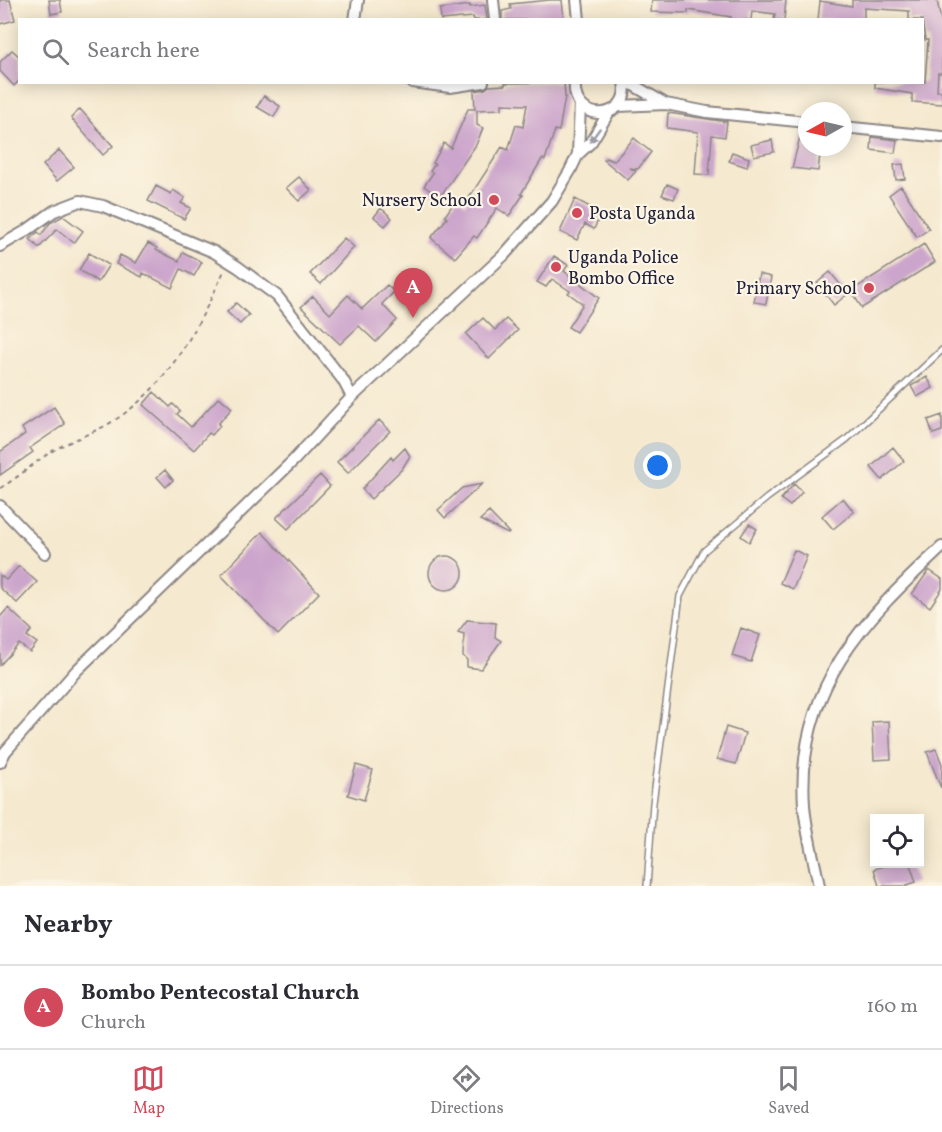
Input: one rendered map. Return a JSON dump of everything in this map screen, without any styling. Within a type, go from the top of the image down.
[{"type":"street","points":[[355,18],[358,0]]},
{"type":"street","points":[[494,0],[495,18]]},
{"type":"street","points":[[577,0],[580,18]]},
{"type":"street","points":[[427,84],[450,87],[470,84]]},
{"type":"street","points":[[575,84],[576,98],[580,104],[593,113],[666,104],[706,112],[798,121]]},
{"type":"street","points":[[0,762],[5,753],[77,670],[294,460],[352,397],[504,255],[552,201],[578,154],[591,142],[623,98],[624,84]]},
{"type":"street","points":[[631,84],[666,104]]},
{"type":"street","points":[[578,154],[580,104]]},
{"type":"street","points":[[852,128],[942,137]]},
{"type":"street","points":[[0,246],[54,211],[80,201],[91,202],[214,252],[277,296],[343,380],[352,397]]},
{"type":"street","points":[[0,506],[45,553]]},
{"type":"street","points":[[819,886],[804,805],[806,758],[817,709],[843,653],[862,628],[887,600],[942,548]]},
{"type":"lane","points":[[647,886],[653,803],[680,596],[704,551],[767,498],[846,440],[942,350]]},
{"type":"path","points":[[0,488],[57,448],[117,418],[144,396],[171,366],[198,325],[229,261]]},
{"type":"building","points":[[0,0],[10,0],[15,20],[0,24]]},
{"type":"building","points":[[49,0],[60,0],[62,12],[51,14]]},
{"type":"building","points":[[562,0],[564,18],[502,18],[502,11],[511,9],[510,4]]},
{"type":"building","points":[[652,0],[786,0],[784,18],[774,18],[775,14],[752,11],[751,18],[731,18],[688,10],[688,13],[651,12]]},
{"type":"building","points":[[852,0],[937,0],[942,26],[942,73],[938,73],[937,91],[942,91],[942,104],[912,102],[912,94],[875,88],[875,84],[924,84],[928,40],[925,40],[924,18],[909,18],[909,11],[864,8],[864,18],[818,18],[820,1],[852,6]]},
{"type":"building","points":[[485,5],[487,18],[441,18],[440,9]]},
{"type":"building","points":[[12,50],[18,55],[18,82],[14,86],[0,71],[0,62]]},
{"type":"building","points":[[564,84],[565,97],[559,131],[555,130],[545,160],[542,159],[509,216],[497,208],[477,238],[474,236],[455,258],[431,238],[447,218],[445,216],[457,198],[465,204],[502,147],[508,150],[516,125],[523,127],[527,105],[502,104],[502,109],[477,110],[477,125],[483,128],[476,145],[440,197],[424,186],[433,173],[430,171],[444,143],[451,148],[468,109],[475,109],[474,91],[489,86]]},
{"type":"building","points":[[264,96],[280,106],[274,117],[257,107]]},
{"type":"building","points":[[80,109],[113,146],[103,155],[71,118]]},
{"type":"building","points":[[668,113],[727,122],[725,137],[712,135],[709,175],[695,174],[698,132],[667,128]]},
{"type":"building","points":[[872,137],[897,140],[895,153],[871,150]]},
{"type":"building","points":[[634,138],[651,152],[638,169],[630,168],[636,171],[628,180],[604,160],[606,158],[614,161]]},
{"type":"building","points":[[772,140],[774,152],[754,156],[751,145]]},
{"type":"building","points":[[798,145],[798,156],[820,156],[818,171],[792,168]]},
{"type":"building","points":[[59,150],[74,167],[57,181],[43,165]]},
{"type":"building","points":[[732,152],[749,158],[747,167],[729,161]]},
{"type":"building","points":[[903,164],[905,179],[896,180],[894,165]]},
{"type":"building","points":[[299,177],[311,190],[299,201],[286,188]]},
{"type":"building","points":[[667,184],[678,189],[674,199],[662,195]]},
{"type":"building","points":[[156,186],[171,194],[173,190],[185,198],[181,203],[191,208],[184,219],[148,201]]},
{"type":"building","points":[[901,186],[929,229],[917,237],[889,195]]},
{"type":"building","points":[[575,199],[592,208],[590,213],[599,218],[594,229],[585,224],[577,240],[560,232]]},
{"type":"building","points":[[381,208],[392,218],[385,226],[374,217]]},
{"type":"building","points":[[63,216],[83,231],[74,243],[57,229],[39,248],[30,239],[38,232],[41,235],[50,223]]},
{"type":"building","points":[[344,238],[354,247],[321,284],[310,274]]},
{"type":"building","points":[[148,243],[157,248],[156,250],[179,261],[183,252],[202,262],[194,276],[181,269],[172,288],[143,273],[142,277],[116,264],[120,255],[136,263]]},
{"type":"building","points":[[924,244],[935,262],[862,308],[851,291]]},
{"type":"building","points":[[89,253],[109,265],[98,282],[79,270]]},
{"type":"building","points":[[554,256],[568,265],[564,271],[599,298],[576,332],[568,327],[583,304],[568,293],[570,291],[552,279],[546,287],[537,282]]},
{"type":"building","points":[[830,272],[848,294],[834,305],[817,283]]},
{"type":"building","points":[[759,274],[771,277],[766,304],[754,302]]},
{"type":"building","points":[[387,285],[394,292],[382,304],[397,320],[376,342],[359,326],[340,344],[301,307],[313,296],[330,314],[348,295],[362,309]]},
{"type":"building","points":[[236,303],[249,315],[240,324],[227,312]]},
{"type":"building","points":[[483,318],[495,330],[506,319],[518,330],[489,359],[466,334]]},
{"type":"building","points":[[927,377],[933,388],[917,397],[911,386]]},
{"type":"building","points":[[154,392],[170,407],[173,404],[180,411],[177,414],[191,427],[219,397],[232,408],[212,435],[209,433],[194,450],[143,405]]},
{"type":"building","points":[[54,407],[65,424],[30,448],[33,452],[0,475],[0,452],[25,434],[22,428]]},
{"type":"building","points":[[942,415],[942,431],[933,434],[928,420]]},
{"type":"building","points":[[379,420],[390,431],[348,473],[337,462]]},
{"type":"building","points":[[893,447],[904,461],[882,480],[871,467]]},
{"type":"building","points":[[405,448],[410,456],[402,469],[371,499],[362,489],[391,457],[393,460]]},
{"type":"building","points":[[165,470],[173,480],[166,487],[157,477]]},
{"type":"building","points":[[320,475],[330,486],[288,529],[276,518]]},
{"type":"building","points":[[482,484],[445,518],[438,510],[462,488]]},
{"type":"building","points":[[794,484],[802,492],[790,506],[781,499]]},
{"type":"building","points":[[843,498],[854,512],[833,529],[822,516]]},
{"type":"building","points":[[489,512],[509,533],[508,534],[480,520]]},
{"type":"building","points":[[749,524],[757,529],[749,542],[741,536]]},
{"type":"building","points":[[262,532],[319,593],[278,635],[221,575]]},
{"type":"building","points":[[794,550],[807,556],[793,589],[780,583]]},
{"type":"building","points":[[446,556],[458,561],[463,573],[458,585],[446,590],[434,585],[429,573],[434,561]]},
{"type":"building","points":[[19,566],[37,582],[17,603],[0,588],[0,575],[6,580]]},
{"type":"building","points":[[929,570],[942,579],[942,589],[930,607],[912,594]]},
{"type":"building","points":[[8,608],[32,630],[27,636],[37,643],[30,652],[19,644],[0,665],[0,617]]},
{"type":"building","points":[[467,620],[496,623],[495,637],[501,641],[481,669],[467,667],[467,660],[463,656],[464,634],[458,632]]},
{"type":"building","points":[[741,628],[760,635],[751,662],[732,656]]},
{"type":"building","points":[[889,721],[891,759],[874,760],[872,722]]},
{"type":"building","points":[[726,727],[745,733],[736,764],[717,759]]},
{"type":"building","points":[[936,749],[942,764],[941,788],[927,752]]},
{"type":"building","points":[[356,765],[373,770],[364,800],[348,795]]},
{"type":"building","points":[[911,868],[916,882],[904,886],[879,886],[874,869]]},
{"type":"place","name":"Nursery School","points":[[494,200]]},
{"type":"place","name":"Posta Uganda","points":[[577,213]]},
{"type":"place","name":"Uganda Police Bombo Office","points":[[556,267]]},
{"type":"place","name":"Primary School","points":[[869,288]]},
{"type":"place","name":"Bombo Pentecostal Church","points":[[413,318]]}]
